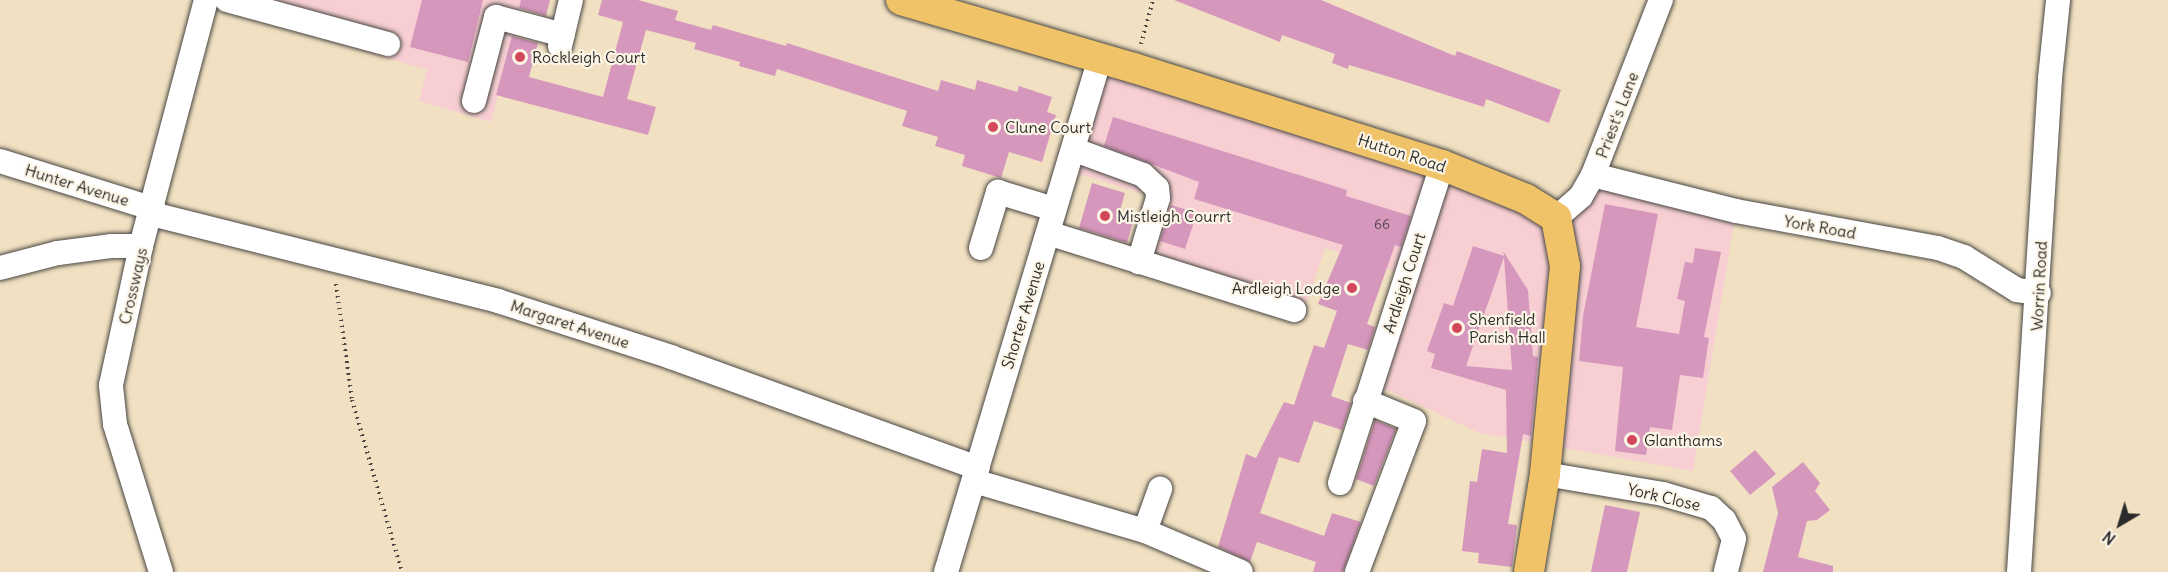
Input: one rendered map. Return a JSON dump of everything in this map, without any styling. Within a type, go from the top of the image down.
[{"type":"main road","name":"Hutton Road","points":[[901,0],[968,9],[1100,58],[1442,165],[1526,199],[1556,218]]},
{"type":"main road","points":[[1529,572],[1545,474],[1565,266],[1556,218]]},
{"type":"street","name":"Crossways","points":[[161,572],[115,424],[111,385],[141,246],[153,211],[206,0]]},
{"type":"street","points":[[227,0],[388,44]]},
{"type":"street","points":[[474,101],[496,17],[562,41],[571,0]]},
{"type":"street","name":"Priest's Lane","points":[[1556,218],[1581,196],[1593,175],[1661,0]]},
{"type":"street","name":"Worrin Road","points":[[2019,572],[2039,293],[2050,78],[2058,0]]},
{"type":"street","name":"Shorter Avenue","points":[[946,572],[1054,209],[1075,150],[1100,58]]},
{"type":"street","points":[[1075,150],[1143,175],[1156,188],[1158,198],[1139,262]]},
{"type":"street","name":"Hunter Avenue","points":[[0,161],[153,211]]},
{"type":"street","name":"Ardleigh Court","points":[[1340,483],[1442,165]]},
{"type":"street","name":"York Road","points":[[1593,175],[1736,211],[1938,248],[1964,257],[2017,290],[2039,293]]},
{"type":"street","points":[[981,248],[998,192],[1054,209]]},
{"type":"street","name":"Margaret Avenue","points":[[153,211],[498,301],[682,361],[976,474]]},
{"type":"street","points":[[1048,233],[1294,310]]},
{"type":"street","points":[[0,268],[58,253],[111,246],[141,246]]},
{"type":"street","points":[[1357,572],[1414,421],[1365,401]]},
{"type":"street","points":[[976,474],[1145,531],[1241,572]]},
{"type":"street","name":"York Close","points":[[1545,474],[1663,494],[1711,508],[1724,520],[1734,539],[1726,572]]},
{"type":"street","points":[[1145,531],[1161,489]]},
{"type":"path","points":[[1134,68],[1154,0]]},
{"type":"path","points":[[340,259],[335,288],[352,400],[402,572]]},
{"type":"shaded area","points":[[195,0],[524,0],[491,122],[419,101],[427,70]]},
{"type":"shaded area","points":[[1100,58],[1556,218],[1593,175],[1736,211],[1693,471],[1479,433],[1381,387],[1418,279],[1325,248],[1307,302],[1135,247],[1150,196],[1067,170]]},
{"type":"building","points":[[422,0],[483,0],[468,62],[410,47]]},
{"type":"building","points":[[521,0],[550,0],[546,16],[519,8]]},
{"type":"building","points":[[602,0],[638,0],[678,11],[675,20],[711,30],[713,25],[786,46],[787,43],[938,91],[941,80],[975,90],[977,80],[1017,92],[1019,86],[1052,97],[1047,112],[1056,115],[1042,162],[1009,152],[1001,178],[962,166],[965,155],[935,146],[938,137],[902,126],[907,111],[777,69],[775,76],[739,66],[740,62],[694,49],[696,43],[646,30],[627,99],[656,107],[648,135],[496,95],[512,36],[538,43],[529,77],[603,97],[623,22],[598,15]]},
{"type":"building","points":[[1174,0],[1321,0],[1455,56],[1457,51],[1561,90],[1549,123],[1486,99],[1484,107],[1349,65],[1348,69],[1332,63],[1335,54],[1282,35],[1280,42]]},
{"type":"building","points":[[1113,117],[1347,190],[1346,196],[1411,216],[1401,247],[1395,245],[1367,324],[1375,327],[1368,350],[1348,344],[1331,396],[1351,403],[1342,430],[1314,421],[1299,463],[1279,457],[1260,513],[1324,536],[1332,513],[1361,522],[1343,572],[1313,572],[1316,562],[1257,542],[1250,562],[1218,547],[1246,454],[1256,458],[1284,402],[1294,405],[1314,345],[1324,348],[1337,311],[1318,304],[1343,245],[1194,199],[1199,182],[1104,146]]},
{"type":"building","name":"Mistleigh Courrt","points":[[1092,183],[1125,193],[1119,214],[1134,218],[1127,243],[1079,228]]},
{"type":"building","points":[[1605,204],[1658,214],[1636,327],[1679,334],[1685,301],[1677,299],[1685,262],[1693,263],[1695,248],[1721,252],[1704,337],[1709,338],[1703,378],[1680,375],[1672,430],[1650,427],[1646,455],[1615,451],[1623,367],[1579,361],[1583,316]]},
{"type":"building","points":[[1171,205],[1197,213],[1185,249],[1160,241]]},
{"type":"building","points":[[1473,246],[1504,256],[1503,251],[1528,290],[1533,356],[1538,357],[1531,436],[1523,434],[1508,524],[1517,525],[1512,567],[1478,563],[1479,553],[1462,551],[1470,481],[1477,482],[1482,449],[1507,453],[1506,390],[1431,368],[1435,354],[1427,351],[1444,303],[1453,306]],"holes":[[[1504,257],[1512,370],[1466,366]]]},
{"type":"building","points":[[1375,420],[1396,429],[1374,486],[1356,479]]},
{"type":"building","points":[[1755,450],[1776,474],[1750,495],[1730,471]]},
{"type":"building","points":[[1803,462],[1820,483],[1815,491],[1830,510],[1817,520],[1807,521],[1798,557],[1833,566],[1833,572],[1763,572],[1778,513],[1772,487]]},
{"type":"building","points":[[1605,505],[1640,512],[1627,572],[1591,572]]},
{"type":"place","name":"Rockleigh Court","points":[[520,57]]},
{"type":"place","name":"Clune Court","points":[[993,127]]},
{"type":"place","name":"Mistleigh Courrt","points":[[1105,216]]},
{"type":"place","name":"Ardleigh Lodge","points":[[1352,288]]},
{"type":"place","name":"Shenfield Parish Hall","points":[[1457,328]]},
{"type":"place","name":"Glanthams","points":[[1632,440]]}]
